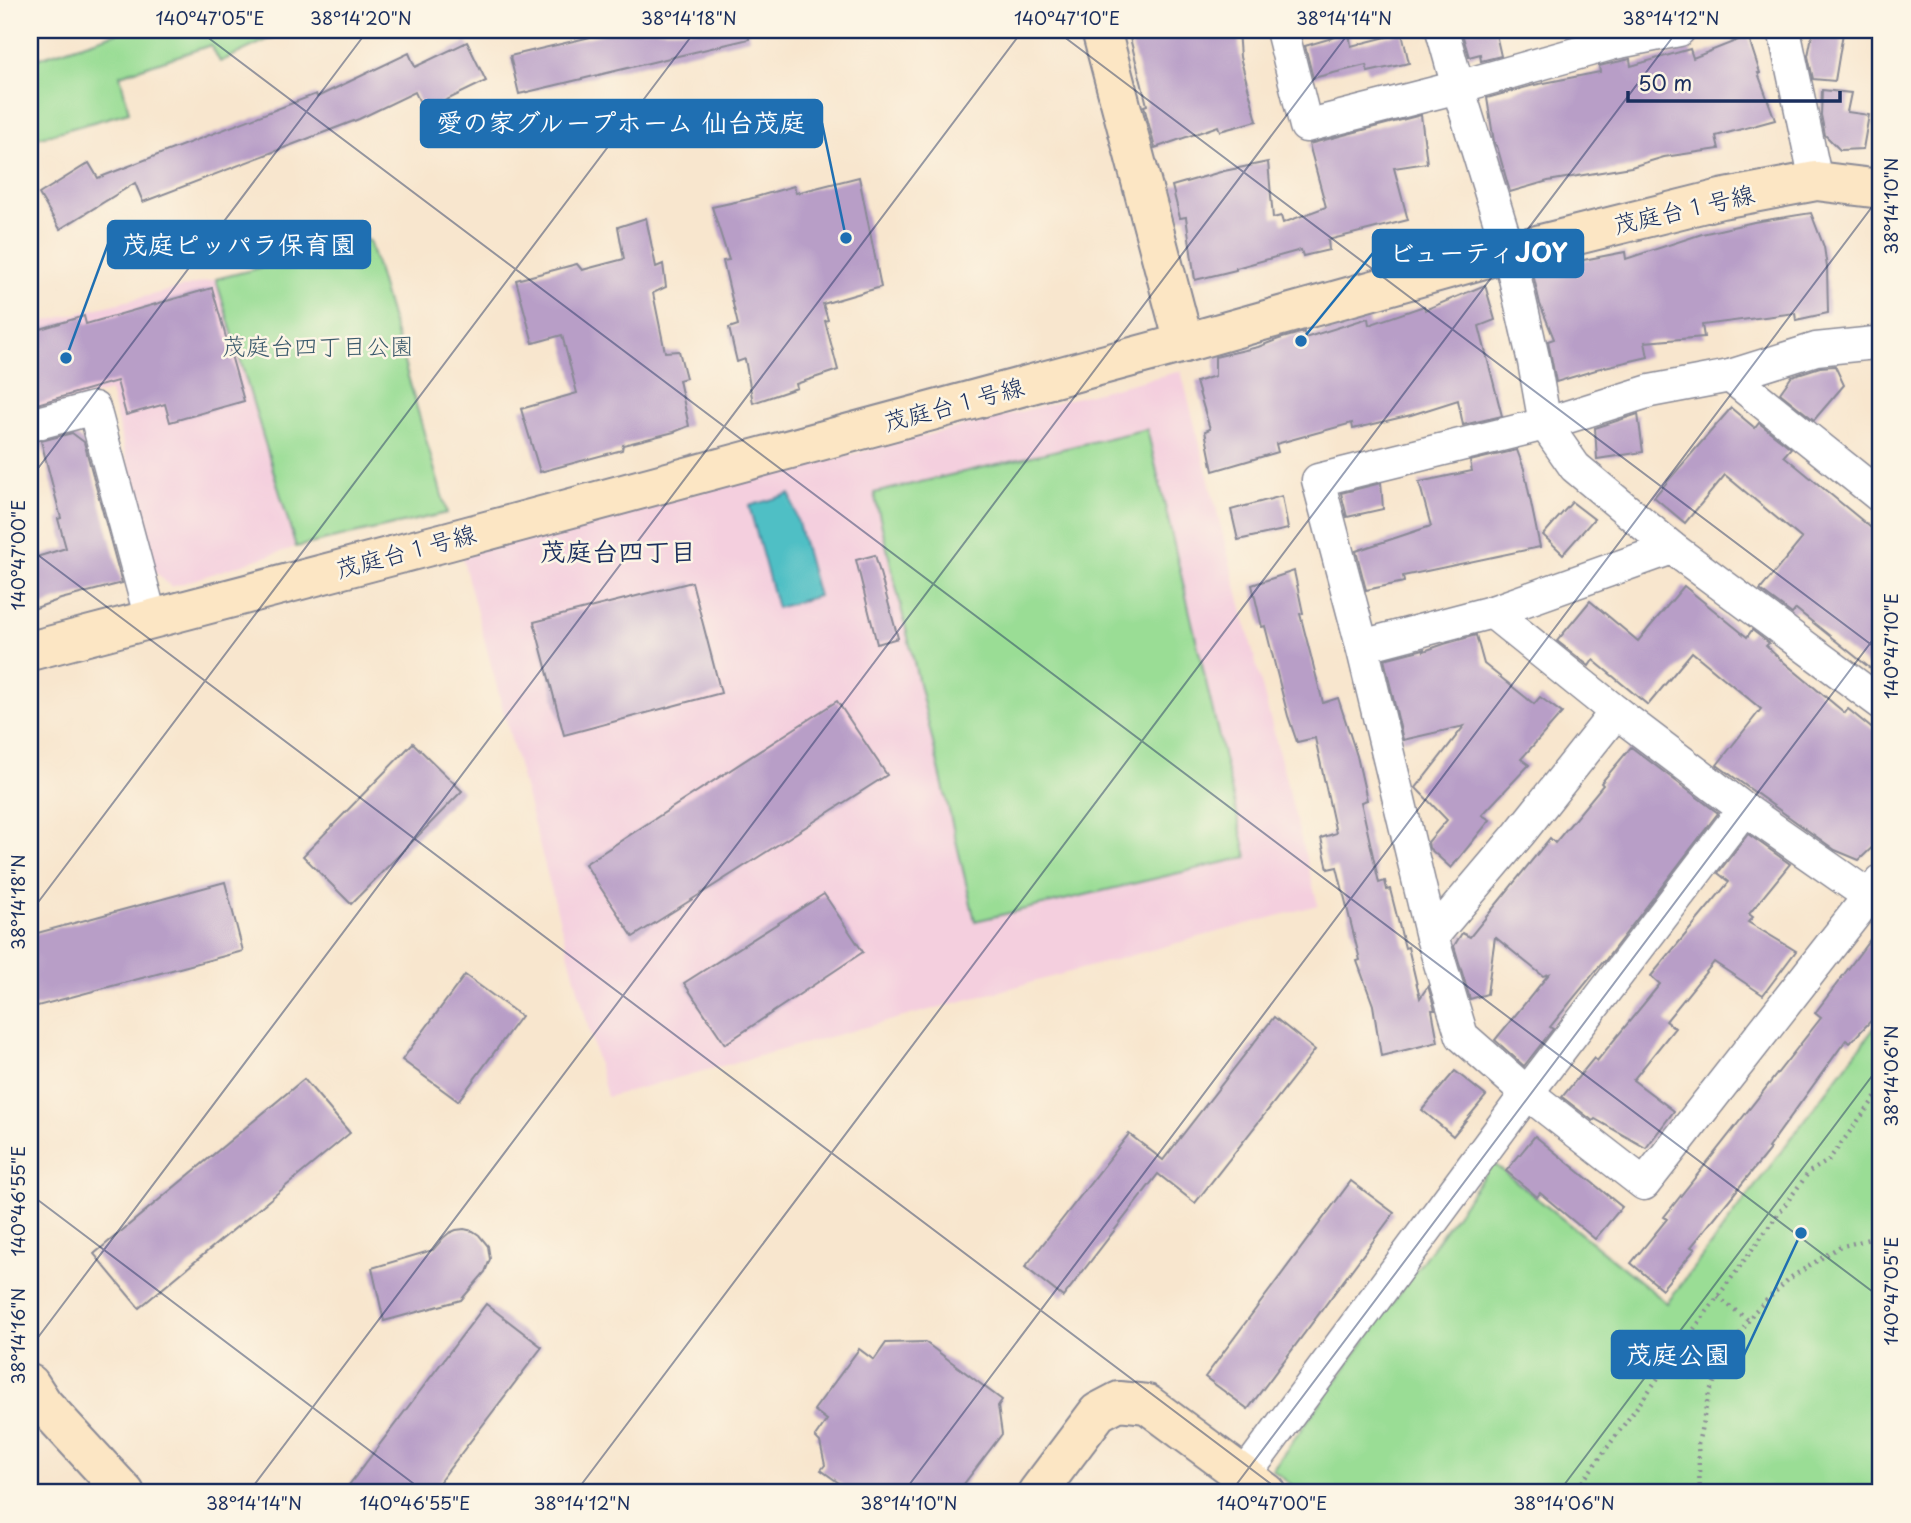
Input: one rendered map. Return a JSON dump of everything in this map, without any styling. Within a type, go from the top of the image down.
[{"type":"street","points":[[1101,30],[1184,343]]},
{"type":"street","points":[[1282,30],[1306,126],[1458,87],[1613,37],[1679,30]]},
{"type":"street","points":[[1442,30],[1509,252],[1545,424],[1575,467],[1672,548],[1881,703]]},
{"type":"street","points":[[1784,30],[1816,181]]},
{"type":"street","name":"茂庭台１号線","points":[[30,651],[1184,343],[1509,252],[1721,199],[1816,181],[1881,189]]},
{"type":"street","points":[[1492,612],[1616,712],[1744,809],[1875,888],[1644,1184],[1527,1093],[1462,1036],[1432,937],[1362,646],[1318,481],[1545,424],[1650,391],[1730,376],[1816,349],[1875,343],[1881,345]]},
{"type":"street","points":[[1730,376],[1881,497]]},
{"type":"street","points":[[30,425],[94,408],[151,619]]},
{"type":"street","points":[[1362,646],[1492,612],[1672,548]]},
{"type":"street","points":[[1432,937],[1520,834],[1616,712]]},
{"type":"street","points":[[1037,1493],[1097,1412],[1119,1401],[1147,1404],[1256,1484],[1527,1093],[1744,809]]},
{"type":"street","points":[[30,1384],[43,1404],[125,1493]]},
{"type":"path","points":[[1574,1493],[1809,1172],[1828,1161],[1881,1090]]},
{"type":"path","points":[[1700,1493],[1698,1444],[1709,1393],[1748,1320],[1790,1278],[1839,1247],[1881,1236]]},
{"type":"path","points":[[1718,1297],[1748,1320]]},
{"type":"shaded area","points":[[216,279],[296,547],[171,587],[154,571],[110,391],[30,412],[30,325]]},
{"type":"shaded area","points":[[1181,371],[1318,905],[607,1097],[461,553]]},
{"type":"green space","points":[[126,30],[288,30],[220,62],[211,45],[120,75],[129,112],[30,140],[30,61]]},
{"type":"green space","name":"茂庭台四丁目公園","points":[[369,240],[447,513],[296,547],[216,279]]},
{"type":"green space","points":[[1147,429],[1247,857],[975,921],[874,493]]},
{"type":"green space","points":[[1881,1019],[1881,1493],[1302,1493],[1272,1470],[1493,1163],[1667,1303]]},
{"type":"water","points":[[790,494],[818,596],[777,608],[749,506]]},
{"type":"building","points":[[620,30],[748,30],[749,39],[519,94],[510,56]]},
{"type":"building","points":[[1163,30],[1238,30],[1240,57],[1257,121],[1220,131],[1218,126],[1155,148],[1130,38]]},
{"type":"building","points":[[1461,30],[1495,30],[1501,56],[1481,61],[1480,54],[1469,57]]},
{"type":"building","points":[[1813,30],[1843,33],[1835,81],[1813,79],[1808,56]]},
{"type":"building","points":[[1349,33],[1351,46],[1402,33],[1409,63],[1368,72],[1366,65],[1313,78],[1305,46]]},
{"type":"building","points":[[1748,36],[1775,120],[1716,136],[1719,149],[1664,157],[1631,167],[1548,181],[1510,192],[1494,142],[1487,98],[1534,85],[1600,72],[1599,66],[1630,59],[1631,66],[1690,49],[1693,58]]},
{"type":"building","points":[[467,42],[486,81],[424,111],[415,92],[359,119],[143,202],[135,183],[60,229],[39,194],[89,163],[98,178],[316,94],[317,97],[409,53],[415,67]]},
{"type":"building","points":[[1822,90],[1851,93],[1847,112],[1869,115],[1863,149],[1840,150],[1825,135],[1821,115]]},
{"type":"building","points":[[1421,115],[1427,163],[1394,168],[1408,220],[1328,240],[1329,250],[1303,256],[1301,250],[1195,280],[1186,217],[1180,218],[1172,186],[1268,162],[1273,218],[1281,216],[1283,223],[1326,207],[1309,144]]},
{"type":"building","points":[[859,177],[881,287],[823,304],[838,370],[796,384],[797,388],[753,403],[745,359],[737,362],[729,328],[738,325],[723,261],[729,260],[712,207],[794,186],[796,193]]},
{"type":"building","points":[[1811,213],[1824,247],[1828,313],[1796,320],[1795,313],[1702,325],[1704,337],[1645,342],[1648,357],[1556,382],[1548,341],[1554,339],[1540,304],[1533,274],[1573,262],[1625,252],[1626,259],[1702,234]]},
{"type":"building","points":[[646,218],[656,267],[663,264],[666,287],[653,293],[665,352],[679,351],[686,378],[679,380],[689,426],[623,445],[622,450],[540,472],[521,409],[577,393],[562,335],[533,343],[516,280],[577,264],[582,270],[624,259],[618,227]]},
{"type":"building","points":[[1485,285],[1495,320],[1479,326],[1502,416],[1463,425],[1458,400],[1411,415],[1353,429],[1352,423],[1276,444],[1278,452],[1213,471],[1205,431],[1210,429],[1196,382],[1215,376],[1215,357],[1304,332],[1305,338],[1368,318],[1369,325],[1424,306],[1425,310]]},
{"type":"building","points":[[212,288],[244,401],[170,422],[165,404],[126,415],[117,381],[30,406],[30,332],[84,316],[86,324]]},
{"type":"building","points":[[1835,366],[1844,385],[1814,420],[1780,393],[1792,376],[1820,367]]},
{"type":"building","points":[[1731,408],[1755,428],[1759,423],[1791,448],[1784,456],[1881,536],[1881,677],[1796,609],[1792,614],[1760,590],[1802,539],[1725,475],[1685,523],[1654,497]]},
{"type":"building","points":[[1638,414],[1643,452],[1597,459],[1595,428]]},
{"type":"building","points":[[72,433],[84,442],[122,583],[30,610],[30,559],[66,548],[41,441]]},
{"type":"building","points":[[1517,450],[1524,469],[1540,547],[1403,576],[1404,582],[1366,590],[1356,551],[1431,526],[1419,482],[1472,471],[1470,461]]},
{"type":"building","points":[[1381,483],[1383,509],[1347,517],[1341,493]]},
{"type":"building","points":[[1282,496],[1288,529],[1238,540],[1231,510]]},
{"type":"building","points":[[1572,502],[1594,519],[1563,554],[1543,535]]},
{"type":"building","points":[[875,555],[898,638],[877,644],[856,560]]},
{"type":"building","points":[[1294,571],[1303,613],[1300,614],[1323,703],[1338,698],[1357,756],[1367,800],[1361,802],[1379,883],[1385,881],[1387,890],[1390,889],[1420,998],[1428,986],[1435,1010],[1432,1010],[1438,1042],[1381,1056],[1373,1005],[1357,961],[1360,960],[1337,867],[1328,869],[1321,838],[1336,833],[1315,738],[1297,742],[1252,585]]},
{"type":"building","points":[[692,582],[721,693],[564,735],[534,622]]},
{"type":"building","points":[[1684,586],[1747,637],[1752,630],[1769,643],[1766,646],[1780,659],[1845,713],[1848,709],[1881,736],[1881,839],[1859,860],[1835,850],[1717,765],[1761,709],[1692,652],[1648,705],[1593,660],[1589,666],[1557,641],[1590,601],[1638,641]]},
{"type":"building","points":[[1476,635],[1484,664],[1534,704],[1540,697],[1562,713],[1521,759],[1529,765],[1482,815],[1490,820],[1451,868],[1429,848],[1428,842],[1447,820],[1416,788],[1464,726],[1403,740],[1384,659],[1424,651]]},
{"type":"building","points":[[837,701],[887,775],[633,937],[585,864]]},
{"type":"building","points":[[413,743],[462,791],[351,904],[303,856]]},
{"type":"building","points":[[1631,747],[1718,813],[1604,962],[1550,1027],[1553,1029],[1524,1066],[1495,1040],[1549,974],[1543,976],[1495,937],[1487,994],[1470,999],[1454,946],[1462,933],[1470,937],[1550,838],[1555,843]]},
{"type":"building","points":[[1748,834],[1790,864],[1749,914],[1753,917],[1748,922],[1796,951],[1763,995],[1714,962],[1666,1021],[1675,1028],[1633,1080],[1674,1111],[1646,1148],[1595,1119],[1593,1121],[1562,1097],[1594,1058],[1597,1061],[1660,984],[1651,976],[1729,882],[1718,873]]},
{"type":"building","points":[[225,882],[243,951],[30,1008],[30,935]]},
{"type":"building","points":[[824,894],[863,952],[725,1044],[684,983]]},
{"type":"building","points":[[1881,925],[1881,1010],[1850,1043],[1846,1040],[1768,1148],[1770,1149],[1691,1247],[1695,1249],[1662,1289],[1631,1263],[1667,1219],[1664,1217],[1821,1018],[1815,1013]]},
{"type":"building","points":[[465,975],[521,1016],[458,1101],[402,1060]]},
{"type":"building","points":[[1274,1017],[1315,1050],[1195,1203],[1158,1174],[1063,1297],[1025,1267],[1129,1134],[1163,1160]]},
{"type":"building","points":[[1455,1071],[1486,1096],[1453,1136],[1422,1110]]},
{"type":"building","points":[[304,1079],[350,1133],[139,1308],[94,1254]]},
{"type":"building","points":[[1535,1136],[1622,1207],[1595,1239],[1540,1193],[1537,1197],[1506,1171]]},
{"type":"building","points":[[1351,1181],[1394,1213],[1248,1409],[1205,1377]]},
{"type":"building","points":[[464,1229],[479,1235],[488,1246],[490,1259],[485,1272],[461,1300],[384,1321],[372,1268],[433,1250],[449,1233]]},
{"type":"building","points":[[486,1304],[542,1347],[431,1493],[343,1493]]},
{"type":"building","points":[[925,1342],[1002,1400],[998,1406],[1002,1434],[957,1493],[853,1493],[821,1470],[825,1465],[820,1442],[815,1437],[827,1420],[814,1410],[859,1349],[874,1360],[886,1343]]},
{"type":"place","name":"愛の家グループホーム 仙台茂庭","points":[[846,238]]},
{"type":"place","name":"ビューティJOY","points":[[1301,341]]},
{"type":"place","name":"茂庭ピッパラ保育園","points":[[66,358]]},
{"type":"place","name":"茂庭公園","points":[[1801,1233]]},
{"type":"district","name":"茂庭台四丁目","points":[[618,552]]}]
